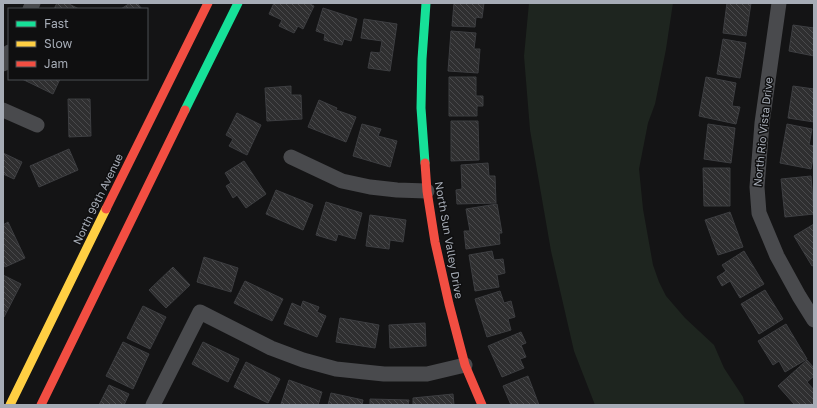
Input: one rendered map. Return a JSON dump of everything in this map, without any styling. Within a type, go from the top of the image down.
[{"type":"main road","name":"North 99th Avenue","points":[[10,405],[208,3]]},
{"type":"main road","points":[[41,405],[238,3]]},
{"type":"main road","name":"North Sun Valley Drive","points":[[426,3],[422,59],[422,108],[427,191],[435,242],[449,304],[466,364],[482,405]]},
{"type":"street","name":"North Rio Vista Drive","points":[[779,3],[762,123],[757,187],[759,214],[777,256],[798,296],[814,320]]},
{"type":"street","points":[[3,64],[8,54]]},
{"type":"street","points":[[3,110],[37,124]]},
{"type":"street","points":[[291,157],[342,181],[370,187],[427,191]]},
{"type":"street","points":[[153,405],[200,312],[271,348],[303,360],[336,369],[384,374],[427,374],[466,364]]},
{"type":"shaded area","points":[[529,3],[673,3],[655,104],[648,123],[639,169],[643,209],[653,265],[666,296],[685,318],[714,345],[724,368],[743,397],[745,405],[595,405],[574,351],[551,251],[530,130],[524,56]]},
{"type":"building","points":[[57,3],[67,3],[77,8],[54,8]]},
{"type":"building","points":[[130,3],[137,3],[141,8],[122,8]]},
{"type":"building","points":[[274,3],[308,3],[314,6],[303,29],[298,26],[294,33],[279,26],[282,20],[269,14]]},
{"type":"building","points":[[454,3],[484,3],[482,18],[476,17],[475,27],[452,26]]},
{"type":"building","points":[[727,3],[751,3],[746,36],[723,33]]},
{"type":"building","points":[[323,8],[357,19],[351,41],[344,39],[342,45],[324,40],[325,34],[316,31]]},
{"type":"building","points":[[364,19],[397,24],[390,71],[368,68],[371,52],[380,53],[382,41],[361,38]]},
{"type":"building","points":[[793,25],[814,28],[814,56],[789,51]]},
{"type":"building","points":[[451,31],[476,33],[474,49],[480,49],[478,73],[448,71]]},
{"type":"building","points":[[723,39],[746,43],[740,78],[717,74]]},
{"type":"building","points":[[449,77],[476,77],[476,96],[483,96],[483,106],[477,106],[477,116],[449,116]]},
{"type":"building","points":[[706,77],[736,83],[732,106],[740,107],[736,124],[699,116]]},
{"type":"building","points":[[24,80],[60,80],[53,94]]},
{"type":"building","points":[[291,86],[291,95],[301,95],[302,119],[267,121],[265,88]]},
{"type":"building","points":[[793,86],[814,89],[814,122],[788,118]]},
{"type":"building","points":[[68,99],[90,99],[91,136],[69,137]]},
{"type":"building","points":[[319,100],[337,108],[336,110],[356,117],[346,142],[308,127]]},
{"type":"building","points":[[237,113],[261,125],[247,155],[229,146],[233,139],[226,135]]},
{"type":"building","points":[[451,121],[478,121],[479,160],[451,161]]},
{"type":"building","points":[[362,124],[381,129],[378,136],[397,141],[390,167],[353,156]]},
{"type":"building","points":[[708,124],[735,128],[731,163],[704,159]]},
{"type":"building","points":[[787,124],[812,129],[809,145],[814,146],[814,153],[811,169],[780,163]]},
{"type":"building","points":[[69,149],[78,170],[39,187],[30,166]]},
{"type":"building","points":[[3,153],[22,162],[14,179],[3,174]]},
{"type":"building","points":[[244,161],[266,194],[246,208],[237,195],[233,198],[226,186],[231,183],[225,173]]},
{"type":"building","points":[[488,163],[489,176],[495,176],[496,203],[457,204],[456,190],[462,189],[461,165]]},
{"type":"building","points":[[703,168],[730,168],[730,206],[704,206]]},
{"type":"building","points":[[811,176],[814,214],[785,217],[781,179]]},
{"type":"building","points":[[276,190],[313,205],[303,230],[266,214]]},
{"type":"building","points":[[326,202],[362,213],[355,239],[338,234],[336,241],[316,235]]},
{"type":"building","points":[[497,204],[502,233],[499,233],[500,244],[466,249],[464,231],[470,231],[466,209]]},
{"type":"building","points":[[730,212],[743,247],[718,255],[705,220]]},
{"type":"building","points":[[370,215],[406,220],[403,242],[390,240],[389,249],[366,246]]},
{"type":"building","points":[[8,222],[25,258],[5,267],[3,263],[3,225]]},
{"type":"building","points":[[814,224],[814,265],[812,266],[794,236]]},
{"type":"building","points":[[492,251],[494,260],[503,259],[505,273],[497,275],[499,287],[475,291],[469,255]]},
{"type":"building","points":[[744,251],[764,284],[740,298],[730,281],[722,286],[717,277],[726,271],[722,265]]},
{"type":"building","points":[[204,257],[238,268],[231,292],[197,282]]},
{"type":"building","points":[[173,267],[190,285],[166,308],[149,290]]},
{"type":"building","points":[[3,275],[21,284],[4,317],[3,316]]},
{"type":"building","points":[[245,281],[283,299],[272,321],[234,303]]},
{"type":"building","points":[[765,290],[783,319],[759,334],[741,304]]},
{"type":"building","points":[[500,291],[504,303],[511,301],[515,317],[508,319],[511,330],[487,337],[475,299]]},
{"type":"building","points":[[303,301],[319,307],[317,312],[326,316],[317,337],[284,324],[292,303],[301,307]]},
{"type":"building","points":[[143,306],[166,317],[150,349],[127,338]]},
{"type":"building","points":[[340,318],[379,325],[375,348],[336,342]]},
{"type":"building","points":[[425,323],[426,346],[390,348],[389,325]]},
{"type":"building","points":[[786,324],[807,359],[785,372],[779,361],[773,365],[758,341]]},
{"type":"building","points":[[521,332],[526,343],[521,345],[526,357],[520,359],[524,368],[502,377],[488,346]]},
{"type":"building","points":[[123,342],[149,354],[133,389],[106,376]]},
{"type":"building","points":[[203,342],[239,359],[228,382],[192,364]]},
{"type":"building","points":[[807,360],[814,368],[814,376],[807,382],[814,390],[814,405],[795,405],[778,386]]},
{"type":"building","points":[[246,362],[280,379],[268,403],[234,387]]},
{"type":"building","points":[[528,376],[539,405],[511,405],[503,386]]},
{"type":"building","points":[[289,380],[322,392],[318,405],[281,404]]},
{"type":"building","points":[[109,385],[129,394],[124,405],[99,405]]},
{"type":"building","points":[[331,393],[363,400],[362,405],[328,405]]},
{"type":"building","points":[[453,394],[454,405],[413,405],[413,398]]},
{"type":"building","points":[[370,399],[409,400],[408,405],[370,405]]},
{"type":"traffic: fast","points":[[185,110],[238,3]]},
{"type":"traffic: fast","points":[[425,163],[421,108],[422,59],[426,3]]},
{"type":"traffic: slow","points":[[10,405],[106,209]]},
{"type":"traffic: jam","points":[[106,209],[208,3]]},
{"type":"traffic: jam","points":[[41,405],[185,110]]},
{"type":"traffic: jam","points":[[425,163],[427,191],[435,242],[449,304],[465,365],[482,405]]}]
